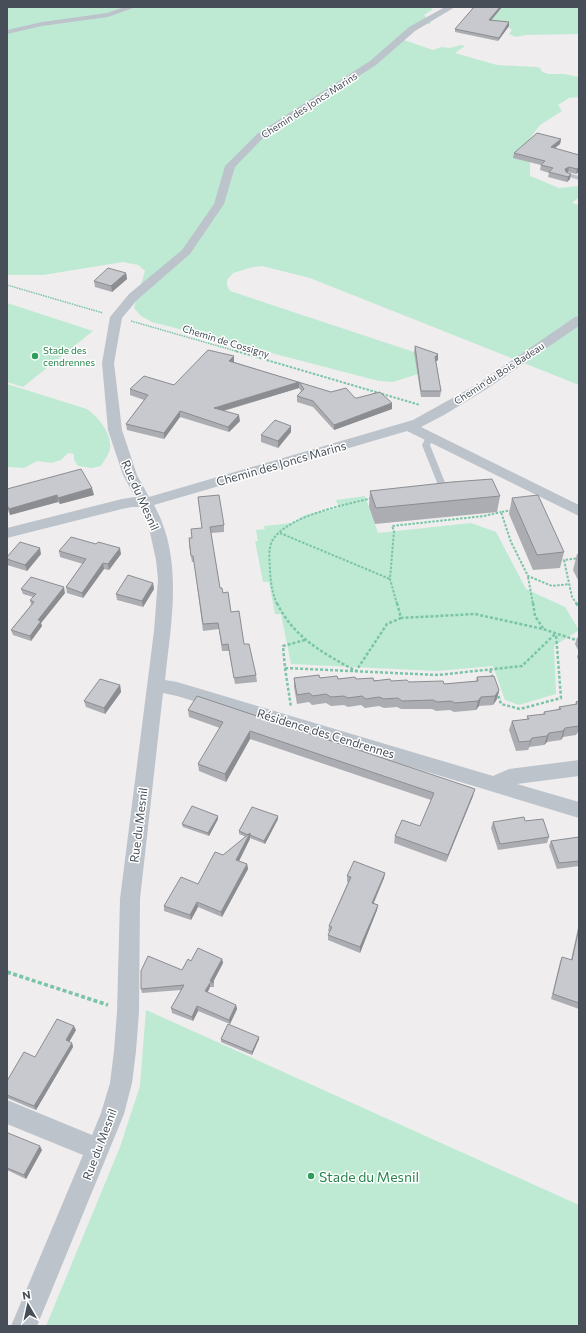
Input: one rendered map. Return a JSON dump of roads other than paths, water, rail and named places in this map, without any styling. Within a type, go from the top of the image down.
[{"type":"street","points":[[7,32],[42,24],[108,15],[132,7]]},
{"type":"street","name":"Chemin des Joncs Marins","points":[[116,317],[133,297],[186,252],[219,204],[230,166],[260,136],[373,63],[412,29],[451,7]]},
{"type":"street","name":"Rue du Mesnil","points":[[24,1326],[112,1114],[121,1083],[128,1012],[130,898],[166,599],[166,579],[160,540],[145,503],[130,475],[115,430],[108,363],[116,317]]},
{"type":"street","name":"Chemin du Bois Badeau","points":[[413,424],[441,411],[579,320]]},
{"type":"street","points":[[413,424],[430,437],[579,511]]},
{"type":"street","name":"Chemin des Joncs Marins","points":[[7,533],[122,504],[132,502],[145,503],[413,424]]},
{"type":"street","name":"Résidence des Cendrennes","points":[[156,685],[177,689],[579,810]]},
{"type":"street","points":[[495,784],[510,777],[579,768]]},
{"type":"street","points":[[7,1112],[98,1149]]},
{"type":"lane","points":[[568,175],[579,178]]},
{"type":"lane","points":[[430,437],[426,445],[444,490]]},
{"type":"place","name":"Stade des cendrennes","points":[[35,356]]},
{"type":"place","name":"Stade du Mesnil","points":[[311,1176]]}]
